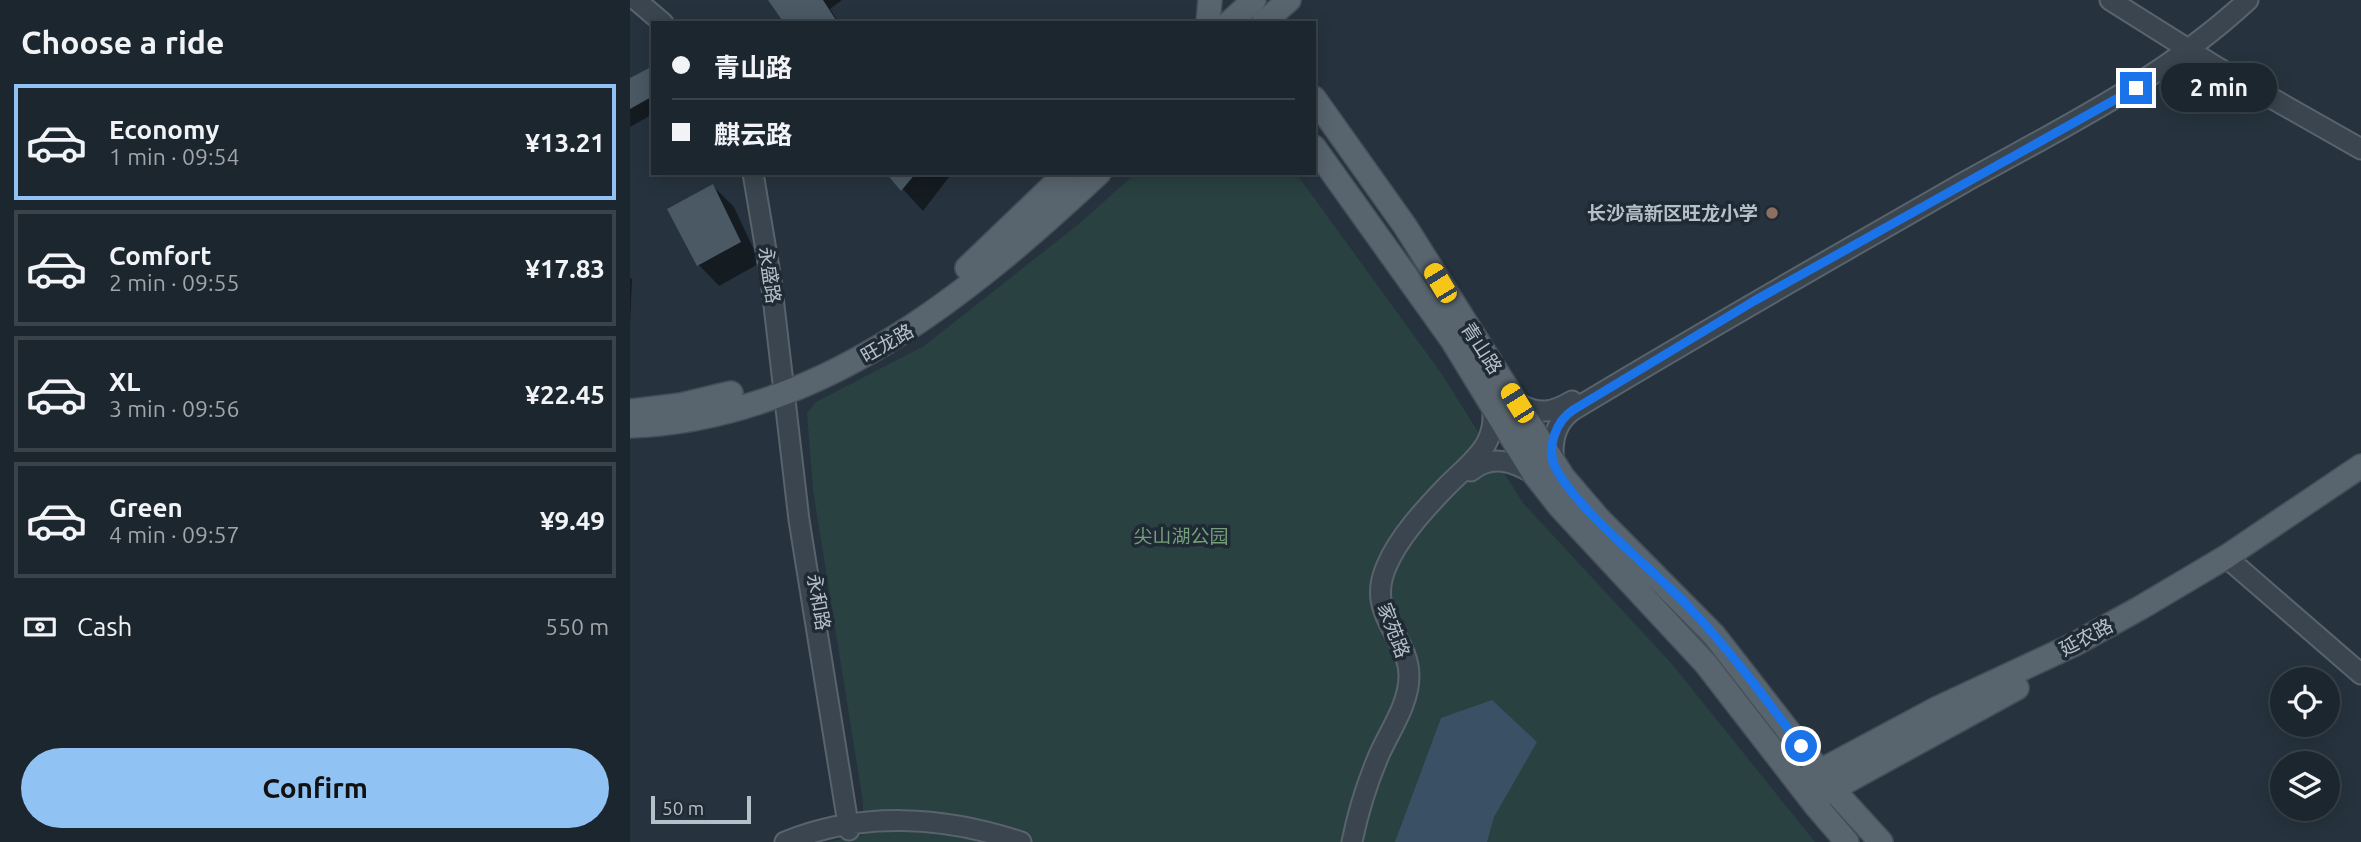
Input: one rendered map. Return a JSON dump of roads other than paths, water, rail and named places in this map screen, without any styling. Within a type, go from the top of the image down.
[{"type":"main road","points":[[1208,21],[1210,0]]},
{"type":"main road","points":[[1225,0],[1230,21]]},
{"type":"main road","points":[[1232,21],[1289,0]]},
{"type":"main road","points":[[1293,21],[1298,0]]},
{"type":"main road","name":"青山路","points":[[1316,102],[1405,226],[1517,403],[1560,508],[1706,664],[1804,792],[1847,842]]},
{"type":"main road","name":"青山路","points":[[1316,150],[1452,340],[1492,405],[1544,470],[1599,519],[1714,635],[1826,780],[1881,842]]},
{"type":"main road","name":"旺龙路","points":[[630,426],[707,416],[786,383],[850,347],[919,306],[973,263],[1064,175]]},
{"type":"main road","name":"旺龙路","points":[[630,411],[716,398],[786,383],[854,362],[910,330],[966,289],[1097,175]]},
{"type":"main road","name":"延农路","points":[[2232,562],[2361,466]]},
{"type":"main road","name":"延农路","points":[[1804,792],[1826,780],[1926,741],[2008,692],[2119,637],[2232,562],[2361,485]]},
{"type":"street","points":[[636,0],[661,21]]},
{"type":"street","points":[[2109,0],[2361,142]]},
{"type":"street","points":[[2120,0],[2188,45],[2361,149]]},
{"type":"street","points":[[1517,403],[1541,412],[1558,410],[1754,294],[2104,99],[2188,45],[2238,0]]},
{"type":"street","points":[[1544,470],[1553,448],[1556,430],[1563,418],[1573,410],[1754,301],[2120,97],[2248,0]]},
{"type":"street","points":[[630,4],[651,22]]},
{"type":"street","name":"永盛路","points":[[753,175],[786,383]]},
{"type":"street","name":"永盛路","points":[[761,175],[786,383]]},
{"type":"street","name":"永和路","points":[[786,383],[807,569],[852,827]]},
{"type":"street","name":"家苑路","points":[[1352,842],[1370,779],[1400,712],[1409,684],[1408,664],[1383,611],[1383,575],[1400,543],[1443,489],[1485,449],[1492,432],[1492,405]]},
{"type":"street","name":"家苑路","points":[[1357,842],[1374,780],[1406,715],[1415,687],[1414,661],[1390,610],[1387,591],[1395,562],[1447,492],[1478,465],[1496,460],[1544,470]]},
{"type":"street","points":[[2232,562],[2361,674]]},
{"type":"street","points":[[785,842],[884,820],[947,823],[1021,842]]},
{"type":"street","points":[[801,842],[852,827],[914,826],[947,829],[1003,842]]},
{"type":"water","points":[[1492,700],[1537,742],[1494,817],[1487,842],[1395,842],[1441,718]]},
{"type":"place","name":"长沙高新区旺龙小学","points":[[1772,213]]},
{"type":"park label","name":"尖山湖公园","points":[[1181,536]]}]
